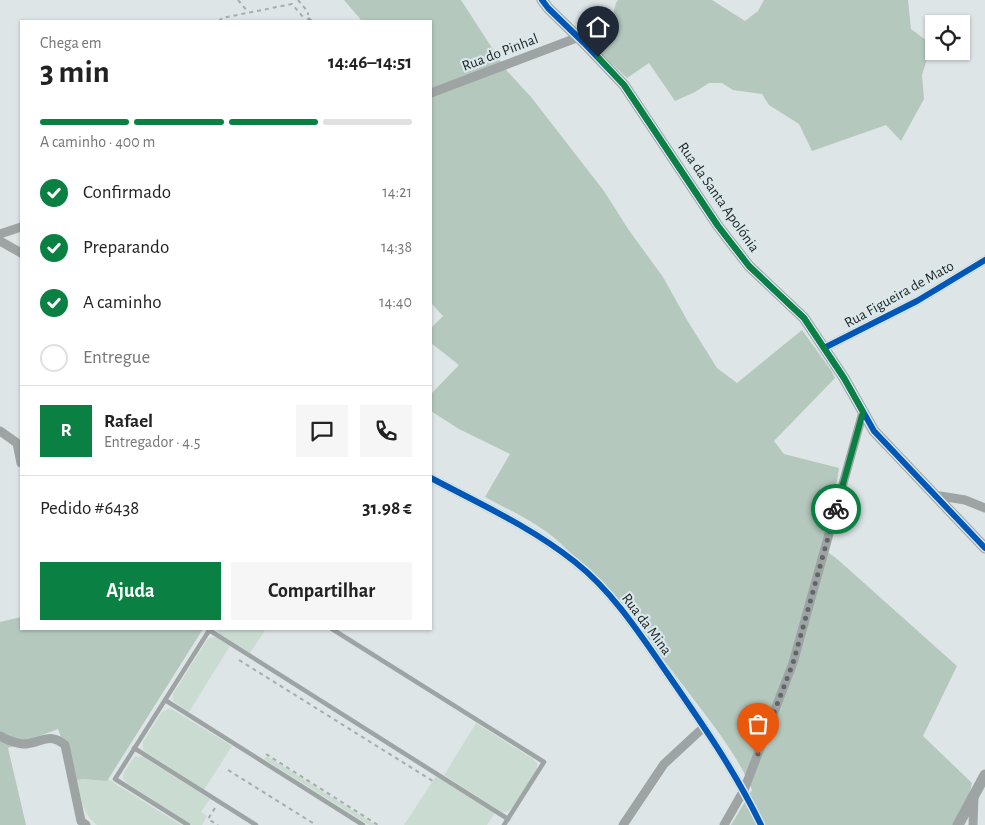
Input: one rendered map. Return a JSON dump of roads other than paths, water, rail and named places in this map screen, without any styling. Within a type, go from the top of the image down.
[{"type":"street","name":"Rua da Santa Apolónia","points":[[548,3],[624,85],[718,226],[749,266],[804,318],[844,378],[874,432],[985,548]]},
{"type":"street","name":"Rua do Pinhal","points":[[432,92],[579,38]]},
{"type":"street","points":[[0,234],[20,227]]},
{"type":"street","points":[[0,241],[20,252]]},
{"type":"street","name":"Rua Figueira de Mato","points":[[824,348],[917,301],[985,260]]},
{"type":"street","points":[[724,825],[744,790],[793,663],[863,412]]},
{"type":"street","points":[[0,431],[17,443],[20,458]]},
{"type":"street","name":"Rua da Mina","points":[[432,479],[553,545],[577,564],[618,605],[704,727],[744,790],[761,825]]},
{"type":"street","points":[[934,495],[965,500],[985,508]]},
{"type":"street","points":[[622,825],[664,764],[704,727]]},
{"type":"street","points":[[0,736],[25,744],[51,738],[58,739],[65,745],[81,822],[86,825]]},
{"type":"street","points":[[958,825],[985,775]]},
{"type":"street","points":[[973,825],[974,796]]},
{"type":"lane","points":[[188,825],[115,779],[209,630],[508,818]]},
{"type":"lane","points":[[334,630],[544,762],[504,825]]},
{"type":"lane","points":[[165,700],[364,825]]},
{"type":"lane","points":[[134,748],[256,825]]}]
